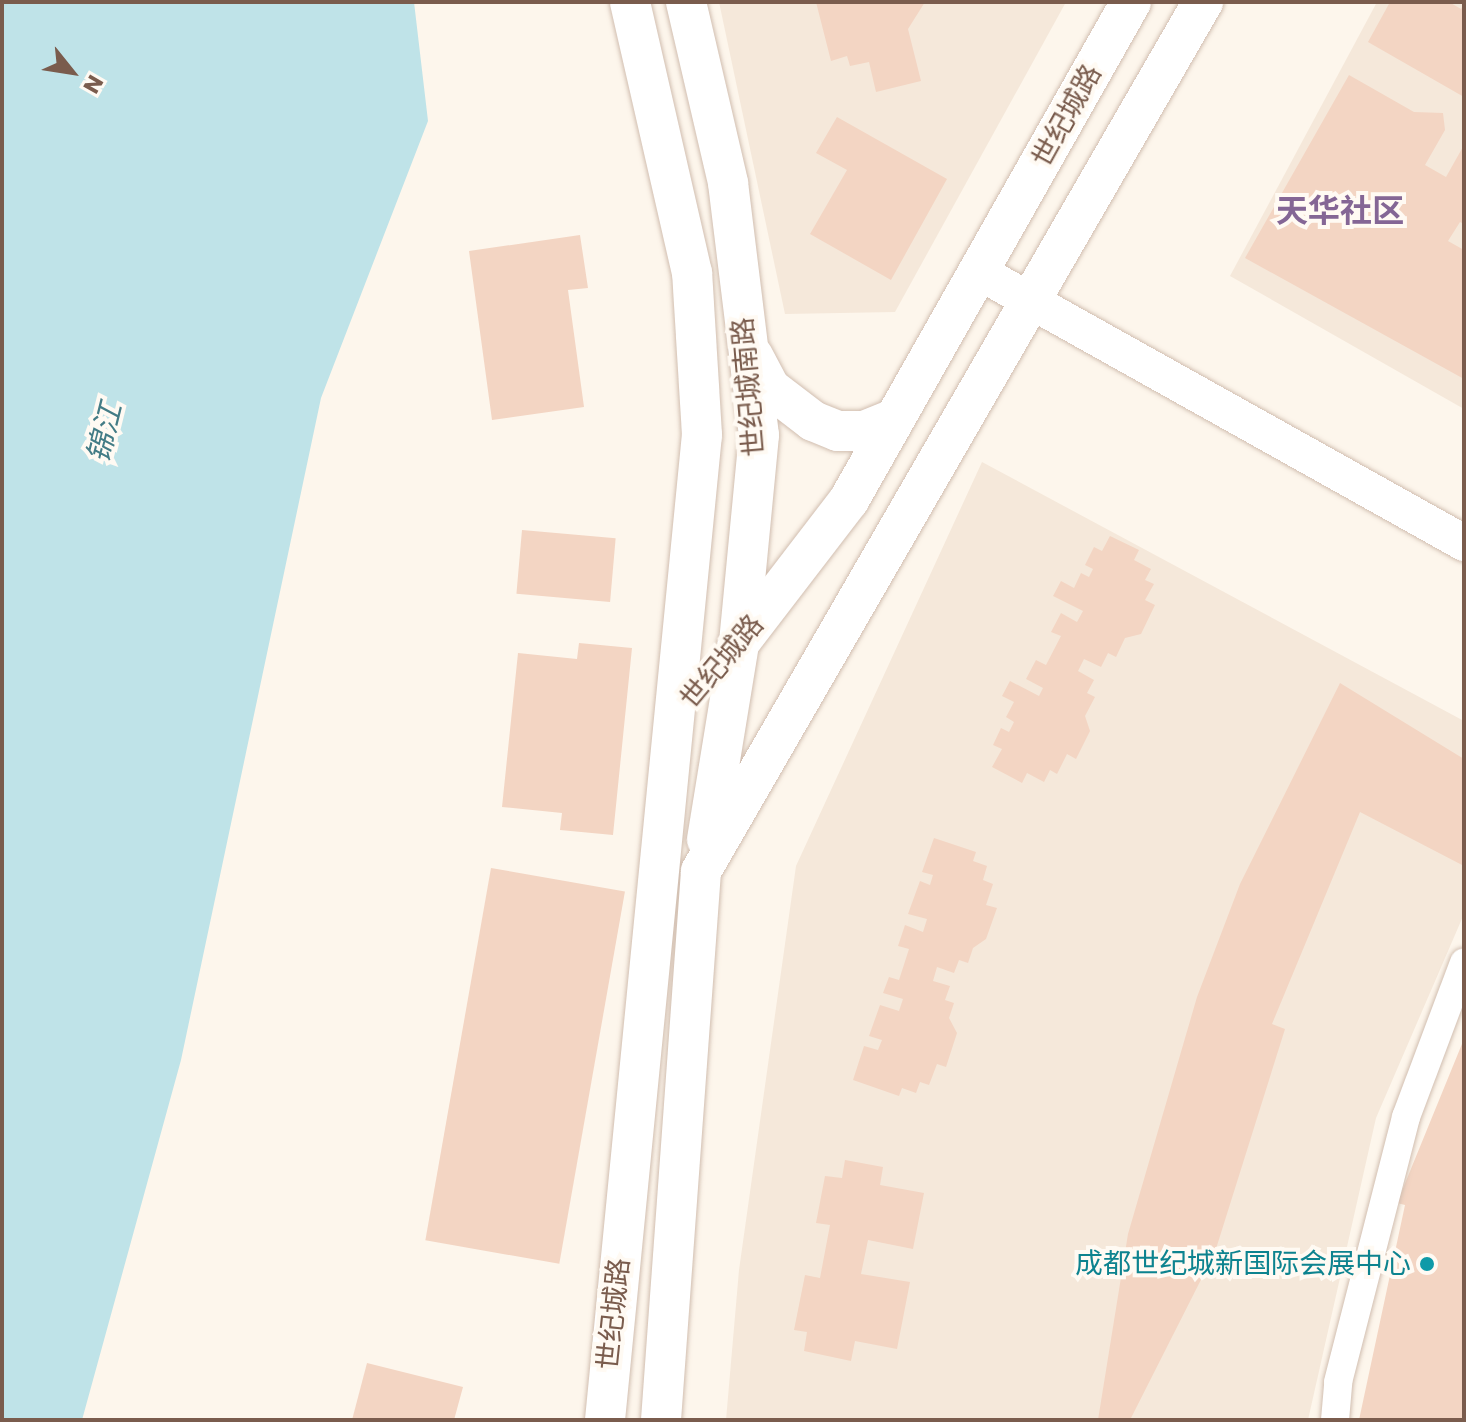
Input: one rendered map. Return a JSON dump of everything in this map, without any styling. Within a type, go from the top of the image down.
[{"type":"main road","points":[[630,2],[692,273],[698,361],[702,435],[678,709]]},
{"type":"main road","name":"世纪城南路","points":[[686,2],[728,183],[759,435],[739,644],[701,871]]},
{"type":"main road","name":"世纪城路","points":[[605,1420],[678,709],[739,644],[849,500],[1131,2]]},
{"type":"main road","name":"世纪城路","points":[[661,1420],[701,871],[1203,2]]},
{"type":"main road","points":[[748,347],[770,388],[813,421],[838,431],[864,431],[894,419]]},
{"type":"street","points":[[979,272],[1464,543]]},
{"type":"street","points":[[1335,1420],[1338,1382],[1406,1117],[1464,963]]},
{"type":"shaded area","points":[[719,2],[1066,2],[895,312],[785,314]]},
{"type":"shaded area","points":[[1377,2],[1464,2],[1464,409],[1230,276]]},
{"type":"shaded area","points":[[982,462],[1464,721],[1464,914],[1376,1118],[1308,1420],[726,1420],[739,1270],[796,866]]},
{"type":"water","name":"锦江","points":[[2,2],[414,2],[428,121],[321,398],[181,1060],[82,1420],[2,1420]]},
{"type":"building","points":[[816,2],[925,2],[908,29],[921,81],[876,92],[869,62],[850,66],[847,56],[831,61]]},
{"type":"building","points":[[1390,2],[1449,2],[1461,9],[1464,3],[1464,97],[1368,42]]},
{"type":"building","points":[[1349,75],[1414,112],[1443,113],[1445,130],[1425,165],[1446,177],[1464,145],[1464,224],[1460,222],[1448,241],[1464,250],[1464,379],[1245,258]]},
{"type":"building","points":[[837,117],[947,179],[891,280],[810,234],[847,170],[816,153]]},
{"type":"building","points":[[580,235],[588,288],[568,290],[584,407],[492,420],[469,251]]},
{"type":"building","points":[[522,530],[616,538],[610,602],[516,594]]},
{"type":"building","points":[[1110,536],[1139,550],[1134,560],[1151,569],[1145,580],[1154,584],[1145,600],[1155,605],[1141,634],[1125,638],[1116,657],[1108,653],[1101,667],[1084,659],[1078,671],[1094,680],[1087,693],[1095,697],[1085,716],[1090,731],[1076,759],[1067,754],[1057,774],[1050,770],[1044,782],[1027,773],[1022,783],[992,767],[1002,749],[993,745],[1001,728],[1009,732],[1014,722],[1006,717],[1014,702],[1002,696],[1010,681],[1039,696],[1043,688],[1026,679],[1036,660],[1046,665],[1061,636],[1051,632],[1061,613],[1077,622],[1083,611],[1053,596],[1061,581],[1074,588],[1081,573],[1089,577],[1093,569],[1085,565],[1094,547],[1102,551]]},
{"type":"building","points":[[579,643],[632,648],[613,835],[560,830],[562,813],[502,807],[518,653],[577,659]]},
{"type":"building","points":[[1340,683],[1464,759],[1464,866],[1360,812],[1272,1024],[1285,1029],[1215,1252],[1130,1420],[1098,1420],[1128,1234],[1197,997],[1240,884]]},
{"type":"building","points":[[934,838],[976,852],[973,861],[987,866],[983,880],[993,884],[986,905],[997,908],[986,939],[973,948],[968,963],[959,960],[954,973],[937,967],[933,981],[950,986],[945,1000],[954,1003],[949,1018],[957,1033],[946,1067],[937,1064],[929,1085],[920,1082],[916,1093],[902,1088],[899,1096],[853,1080],[864,1046],[878,1050],[882,1040],[869,1036],[880,1005],[899,1011],[903,999],[883,993],[889,977],[899,980],[909,949],[898,946],[905,925],[923,932],[927,919],[908,914],[920,881],[930,885],[933,875],[922,872]]},
{"type":"building","points":[[491,868],[625,892],[559,1264],[425,1240]]},
{"type":"building","name":"成都世纪城新国际会展中心","points":[[1464,1039],[1464,1420],[1359,1420],[1405,1205],[1397,1203]]},
{"type":"building","points":[[845,1160],[883,1167],[880,1185],[924,1193],[913,1249],[868,1240],[861,1274],[910,1282],[897,1349],[855,1341],[851,1361],[804,1351],[807,1332],[794,1330],[805,1275],[820,1278],[830,1225],[816,1223],[825,1176],[842,1178]]},
{"type":"building","points":[[367,1363],[463,1387],[454,1420],[352,1420]]},
{"type":"place","name":"成都世纪城新国际会展中心","points":[[1427,1264]]},
{"type":"district","name":"天华社区","points":[[1340,211]]}]
